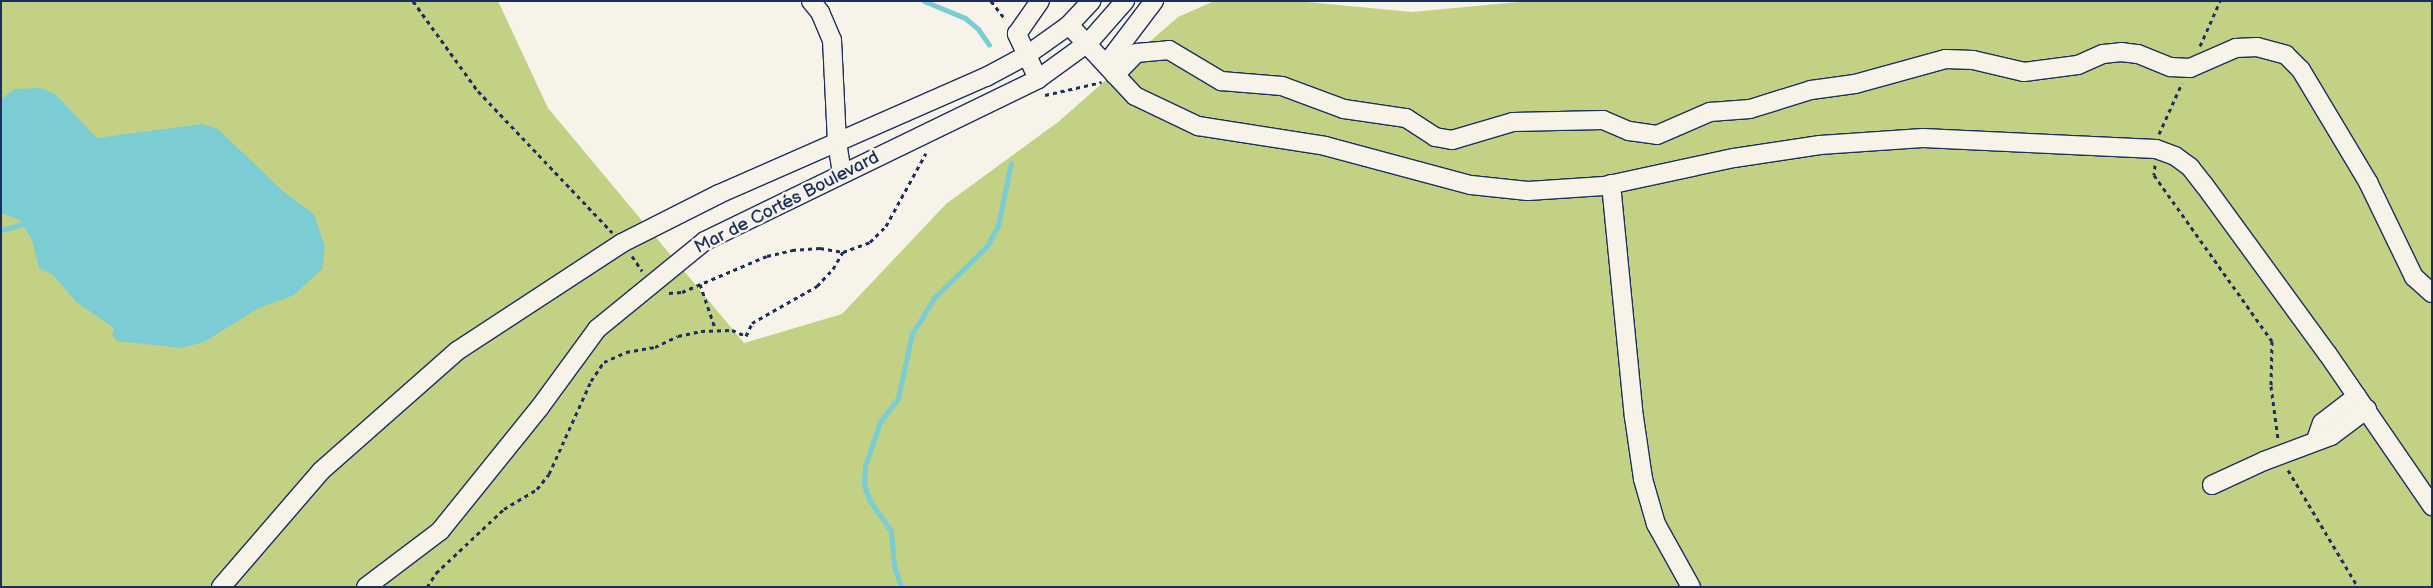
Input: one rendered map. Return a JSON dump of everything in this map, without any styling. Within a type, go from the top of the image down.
[{"type":"street","points":[[811,1],[820,12],[832,40],[837,142],[842,172]]},
{"type":"street","points":[[1038,79],[1017,34],[1040,1]]},
{"type":"street","points":[[221,587],[247,553],[322,472],[385,413],[457,351],[622,243],[719,194],[986,76],[1027,55],[1069,25],[1091,1]]},
{"type":"street","name":"Mar de Cortés Boulevard","points":[[366,587],[440,531],[540,407],[597,330],[651,283],[705,241],[842,172],[1038,79],[1088,42],[1125,1]]},
{"type":"street","points":[[1111,69],[1154,1]]},
{"type":"street","points":[[1069,25],[1088,42],[1135,96],[1198,126],[1326,146],[1471,185],[1528,191],[1611,184],[1734,158],[1820,145],[1923,138],[2156,149],[2176,156],[2190,167],[2362,403],[2415,486],[2432,506]]},
{"type":"street","points":[[1111,69],[1136,53],[1169,50],[1212,78],[1282,86],[1344,108],[1406,118],[1443,140],[1513,122],[1603,120],[1629,131],[1656,135],[1710,112],[1750,109],[1811,90],[1854,84],[1946,59],[1973,60],[2024,72],[2078,65],[2103,54],[2121,52],[2138,54],[2171,67],[2190,68],[2236,48],[2257,47],[2286,55],[2322,102],[2368,182],[2414,277],[2432,293]]},
{"type":"street","points":[[1611,184],[1634,417],[1644,479],[1656,524],[1691,587]]},
{"type":"street","points":[[2212,485],[2316,440],[2322,423],[2362,403]]},
{"type":"path","points":[[413,1],[478,91],[622,243],[651,283],[667,293],[682,292],[766,256],[792,250],[820,248],[843,252],[870,242],[886,226],[928,151]]},
{"type":"path","points":[[991,1],[1017,34]]},
{"type":"path","points":[[2220,1],[2158,136],[2154,175],[2272,341],[2272,386],[2279,455],[2358,587]]},
{"type":"path","points":[[427,587],[436,573],[504,509],[537,489],[549,474],[591,380],[604,362],[678,336],[715,328],[746,336],[752,323],[817,286],[833,269],[843,252]]},
{"type":"path","points":[[700,284],[715,328]]},
{"type":"green space","points":[[1,1],[498,1],[548,108],[744,343],[842,314],[946,204],[1058,122],[1178,17],[1212,2],[1297,1],[1412,12],[1528,1],[2432,1],[2432,587],[1,587]]},
{"type":"water","points":[[40,88],[55,94],[97,138],[202,124],[218,129],[284,192],[314,214],[325,247],[322,269],[294,295],[259,308],[204,342],[181,348],[117,341],[112,335],[114,328],[76,302],[53,275],[39,268],[32,240],[21,221],[1,213],[1,99],[15,89]]},
{"type":"waterway","points":[[924,1],[965,18],[978,29],[989,45]]},
{"type":"waterway","points":[[901,587],[894,566],[891,531],[870,501],[864,485],[865,466],[880,422],[898,398],[912,334],[934,298],[987,246],[998,225],[1011,163]]},
{"type":"waterway","points":[[1,230],[24,224]]}]
